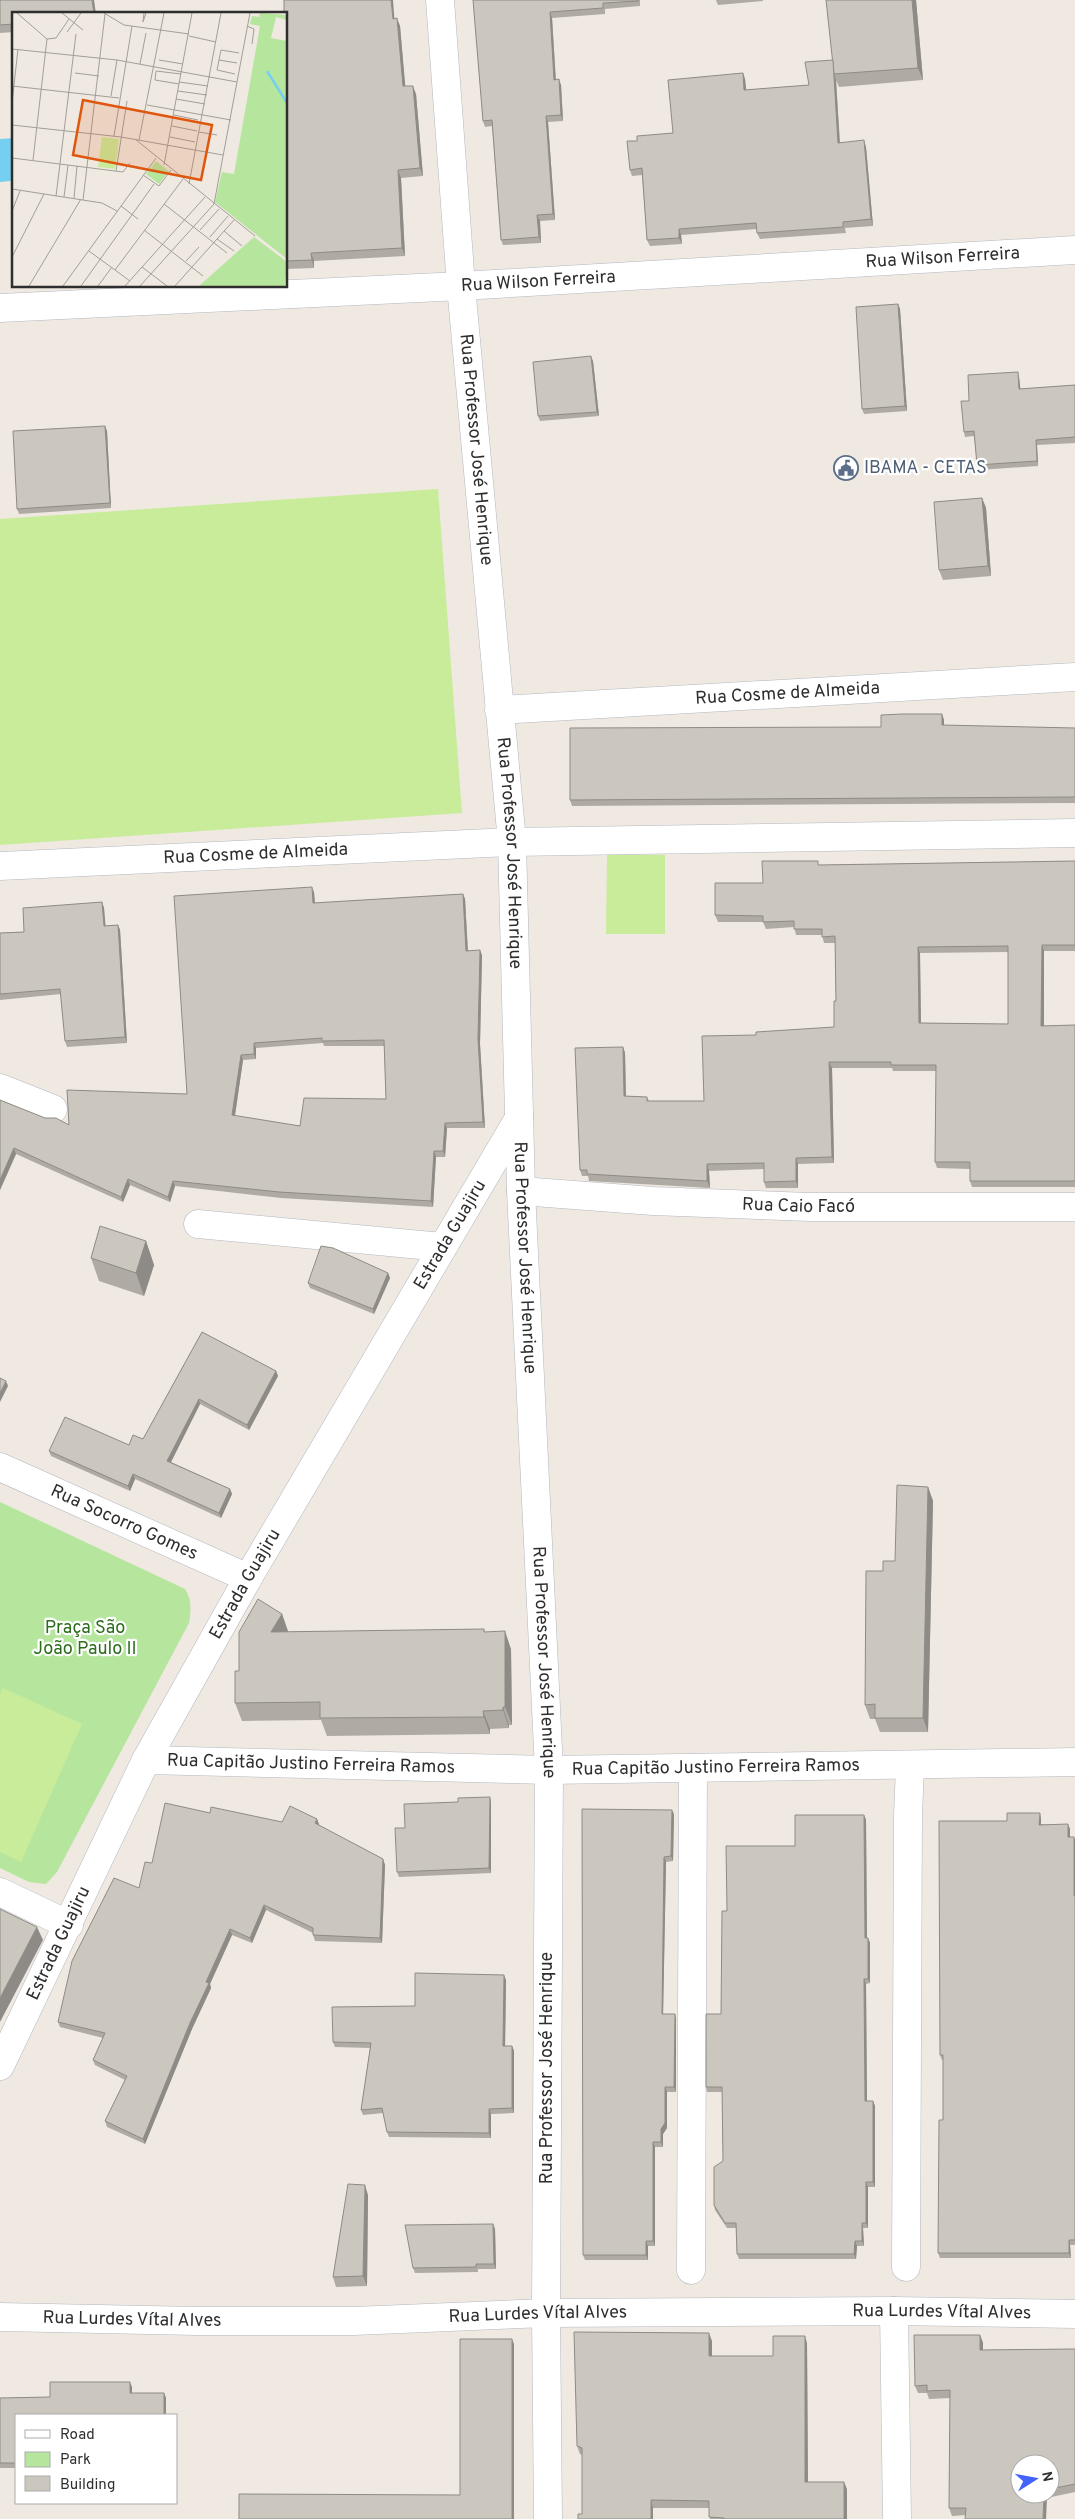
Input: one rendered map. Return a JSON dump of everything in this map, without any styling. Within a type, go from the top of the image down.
[{"type":"street","name":"Rua Professor José Henrique","points":[[440,0],[462,286],[512,842],[521,1191],[549,1770],[546,2313],[548,2519]]},
{"type":"street","name":"Rua Wilson Ferreira","points":[[0,308],[462,286],[1075,250]]},
{"type":"street","name":"Rua Cosme de Almeida","points":[[499,710],[1075,677]]},
{"type":"street","name":"Rua Cosme de Almeida","points":[[0,866],[512,842],[1075,833]]},
{"type":"street","points":[[0,1088],[53,1109]]},
{"type":"street","name":"Estrada Guajiru","points":[[0,2066],[69,1925],[146,1760],[248,1578],[519,1118]]},
{"type":"street","name":"Rua Caio Facó","points":[[521,1191],[653,1201],[810,1207],[1075,1206]]},
{"type":"street","points":[[198,1224],[442,1247]]},
{"type":"street","name":"Rua Socorro Gomes","points":[[0,1467],[248,1578]]},
{"type":"street","name":"Rua Capitão Justino Ferreira Ramos","points":[[146,1760],[549,1770],[1075,1762]]},
{"type":"street","points":[[906,2267],[908,1826],[910,1766]]},
{"type":"street","points":[[691,2270],[693,1768]]},
{"type":"street","points":[[0,1892],[69,1925]]},
{"type":"street","points":[[894,2311],[897,2519]]},
{"type":"street","name":"Rua Lurdes Vítal Alves","points":[[0,2318],[344,2321],[546,2313],[894,2311],[1075,2314]]},
{"type":"green space","points":[[438,489],[462,813],[0,845],[0,519]]},
{"type":"green space","points":[[607,855],[665,855],[665,934],[606,934]]},
{"type":"green space","name":"Praça São João Paulo II","points":[[0,1502],[185,1589],[189,1597],[189,1623],[57,1872],[46,1884],[29,1882],[0,1868]]},
{"type":"green space","points":[[3,1688],[82,1724],[21,1862],[0,1852],[0,1695]]},
{"type":"water","points":[[12,138],[12,179],[10,181],[0,182],[0,139]]},
{"type":"building","points":[[0,0],[92,0],[94,12],[12,12],[12,24],[0,25]]},
{"type":"building","points":[[284,0],[391,0],[393,19],[397,18],[403,86],[413,86],[420,168],[398,170],[402,248],[311,253],[312,260],[288,261],[288,12],[284,12]]},
{"type":"building","points":[[473,0],[638,0],[603,3],[603,8],[550,12],[554,80],[559,79],[561,115],[546,116],[553,214],[537,215],[539,237],[501,240],[492,120],[483,121]]},
{"type":"building","points":[[826,0],[912,0],[918,68],[834,74]]},
{"type":"building","points":[[833,60],[838,143],[864,140],[871,219],[843,222],[843,227],[757,233],[756,223],[679,229],[679,238],[647,240],[642,168],[630,170],[627,141],[637,141],[637,136],[673,133],[668,80],[743,73],[744,90],[809,85],[805,62]]},
{"type":"building","points":[[898,304],[905,406],[862,409],[856,307]]},
{"type":"building","points":[[591,356],[597,412],[538,416],[533,362]]},
{"type":"building","points":[[1018,372],[1019,389],[1075,385],[1075,437],[1036,440],[1037,461],[977,465],[974,431],[964,432],[961,401],[969,401],[968,375]]},
{"type":"building","points":[[105,426],[110,503],[17,509],[13,431]]},
{"type":"building","points":[[982,498],[988,566],[939,570],[934,502]]},
{"type":"building","points":[[942,714],[942,725],[1075,728],[1075,797],[570,800],[570,728],[881,727],[881,715]]},
{"type":"building","points":[[762,861],[818,861],[818,865],[1075,861],[1075,945],[1042,945],[1041,1026],[1075,1025],[1075,1181],[970,1181],[970,1162],[935,1162],[936,1065],[891,1065],[891,1062],[829,1062],[832,1157],[796,1158],[796,1181],[764,1182],[764,1163],[707,1164],[707,1181],[587,1174],[587,1170],[580,1170],[575,1048],[623,1047],[624,1096],[647,1097],[647,1101],[704,1101],[702,1036],[756,1035],[756,1032],[834,1027],[834,1001],[836,1001],[835,936],[822,937],[822,929],[794,929],[794,921],[763,922],[763,916],[715,915],[715,883],[763,883]],"holes":[[[1008,946],[1008,1024],[919,1023],[918,947]]]},
{"type":"building","points":[[312,887],[313,903],[463,894],[466,951],[480,950],[478,1039],[483,1122],[445,1123],[443,1151],[434,1151],[431,1201],[279,1192],[173,1181],[168,1197],[128,1179],[121,1197],[14,1148],[0,1180],[0,1100],[45,1118],[56,1118],[69,1125],[67,1090],[187,1094],[174,896]],"holes":[[[322,1038],[322,1041],[384,1040],[386,1099],[304,1098],[300,1126],[232,1115],[241,1055],[254,1054],[254,1043]]]},
{"type":"building","points":[[102,902],[104,926],[118,925],[125,1037],[65,1041],[60,989],[0,994],[0,933],[24,932],[23,908]]},
{"type":"building","points":[[100,1226],[146,1241],[136,1273],[91,1258]]},
{"type":"building","points":[[321,1246],[333,1248],[388,1273],[373,1309],[308,1283]]},
{"type":"building","points":[[202,1332],[276,1371],[247,1425],[199,1399],[167,1461],[230,1489],[219,1513],[133,1474],[128,1486],[49,1451],[65,1417],[129,1445],[133,1435],[143,1439]]},
{"type":"building","points":[[0,1378],[6,1381],[0,1393]]},
{"type":"building","points":[[897,1485],[928,1487],[923,1718],[875,1718],[875,1704],[865,1705],[866,1571],[883,1571],[883,1561],[895,1561]]},
{"type":"building","points":[[258,1599],[282,1614],[271,1632],[484,1629],[484,1632],[505,1631],[505,1707],[503,1707],[503,1710],[483,1711],[484,1717],[320,1718],[320,1702],[235,1703],[235,1671],[239,1671],[239,1632]]},
{"type":"building","points":[[490,1797],[489,1868],[397,1872],[395,1828],[405,1828],[404,1804],[458,1802],[458,1798]]},
{"type":"building","points":[[165,1803],[210,1813],[211,1807],[282,1822],[290,1806],[317,1819],[315,1823],[383,1859],[380,1938],[313,1935],[313,1928],[264,1905],[250,1938],[230,1929],[206,1982],[209,1983],[190,2023],[143,2139],[105,2121],[127,2076],[93,2060],[105,2033],[58,2022],[72,1961],[114,1878],[139,1888],[145,1862],[152,1863]]},
{"type":"building","points":[[582,1809],[672,1810],[671,1856],[664,1857],[662,2014],[675,2014],[674,2087],[665,2087],[665,2123],[661,2129],[661,2142],[653,2142],[653,2241],[646,2241],[646,2255],[583,2255]]},
{"type":"building","points":[[1007,1813],[1040,1813],[1039,1825],[1068,1824],[1068,1837],[1074,1837],[1075,2240],[1069,2240],[1069,2253],[938,2253],[939,2120],[943,2120],[943,2055],[940,2055],[939,1821],[1007,1821]]},
{"type":"building","points":[[795,1815],[864,1815],[865,1938],[868,1938],[868,1979],[864,1979],[865,2101],[873,2101],[873,2182],[866,2182],[866,2223],[862,2223],[862,2241],[855,2241],[854,2254],[737,2254],[736,2223],[725,2223],[714,2205],[714,2167],[723,2161],[722,2087],[706,2087],[706,2014],[721,2014],[722,1911],[727,1911],[726,1846],[795,1846]]},
{"type":"building","points":[[0,1909],[37,1927],[0,1998]]},
{"type":"building","points":[[415,1973],[504,1975],[503,2046],[512,2046],[512,2108],[489,2109],[489,2133],[387,2132],[382,2108],[361,2110],[371,2043],[333,2042],[332,2007],[415,2006]]},
{"type":"building","points":[[348,2184],[365,2185],[363,2276],[333,2277]]},
{"type":"building","points":[[493,2224],[494,2264],[476,2264],[476,2267],[413,2268],[405,2225]]},
{"type":"building","points":[[574,2332],[709,2333],[709,2356],[773,2356],[773,2336],[805,2336],[805,2482],[844,2482],[844,2519],[724,2519],[709,2517],[709,2501],[651,2500],[651,2519],[578,2519],[578,2514],[582,2514],[582,2448],[577,2446]]},
{"type":"building","points":[[914,2335],[980,2335],[980,2350],[1075,2349],[1075,2484],[1060,2487],[1060,2454],[1010,2454],[1010,2504],[1044,2504],[1043,2519],[965,2519],[966,2508],[949,2508],[950,2390],[927,2391],[927,2385],[915,2386]]},
{"type":"building","points":[[460,2339],[512,2339],[512,2519],[239,2519],[239,2494],[460,2495]]},
{"type":"building","points":[[50,2382],[130,2382],[130,2393],[164,2393],[164,2414],[15,2414],[15,2463],[0,2463],[0,2398],[50,2397]]},
{"type":"place","name":"IBAMA - CETAS","points":[[846,468]]}]
